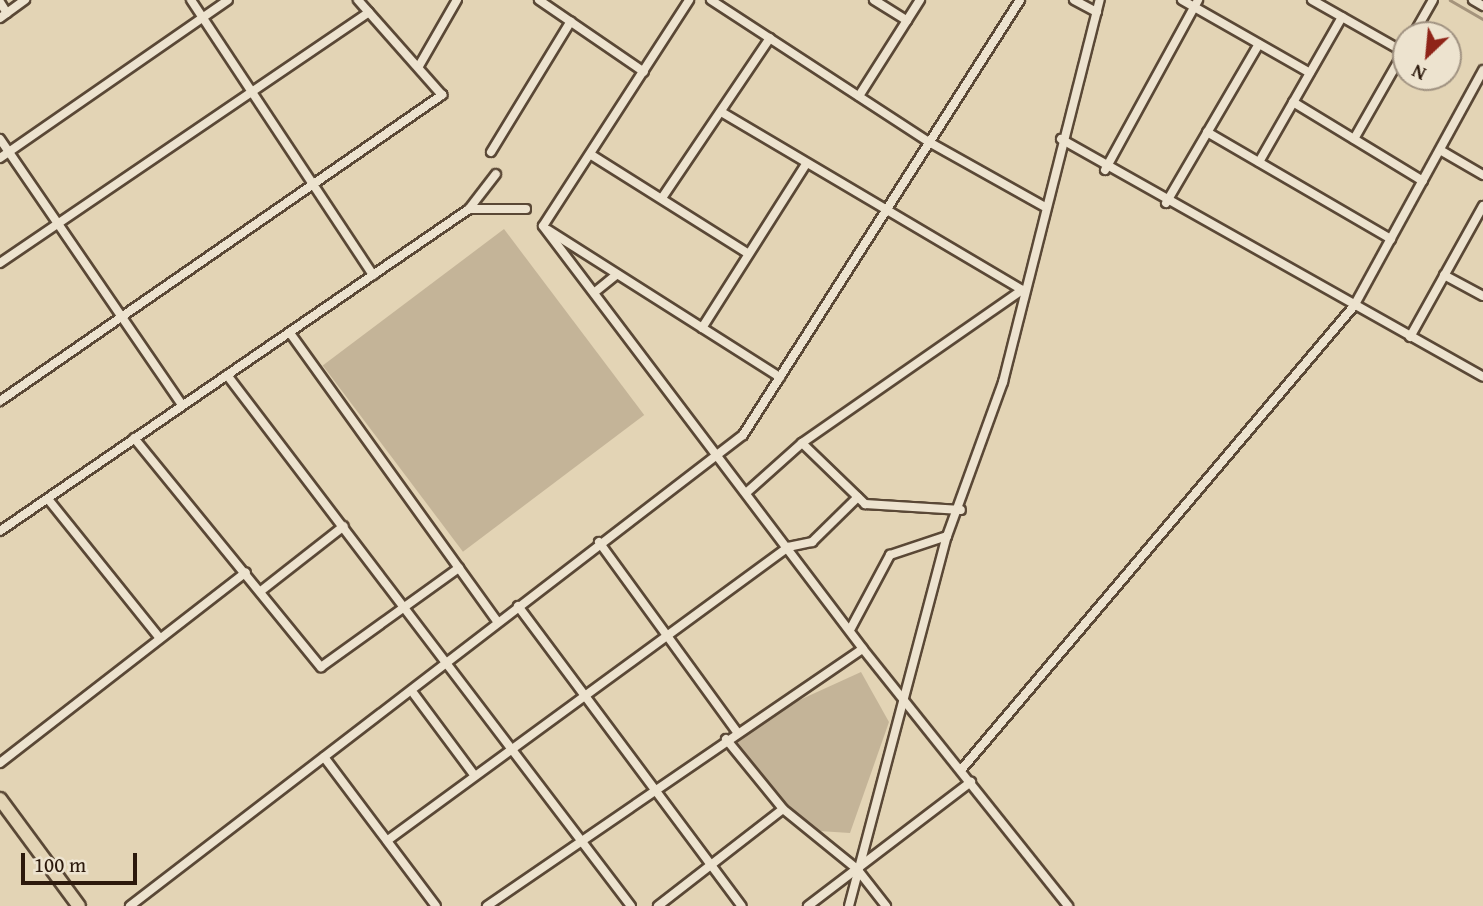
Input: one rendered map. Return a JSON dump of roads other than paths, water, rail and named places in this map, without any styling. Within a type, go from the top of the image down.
[{"type":"main road","points":[[0,799],[79,906]]},
{"type":"street","points":[[0,2],[4,15],[25,0]]},
{"type":"street","points":[[191,0],[373,275]]},
{"type":"street","points":[[0,158],[228,0]]},
{"type":"street","points":[[419,66],[457,0]]},
{"type":"street","points":[[539,0],[644,72]]},
{"type":"street","points":[[543,226],[593,156],[689,0]]},
{"type":"street","points":[[711,0],[929,142],[1043,206]]},
{"type":"street","points":[[874,0],[906,21]]},
{"type":"street","points":[[859,96],[920,0]]},
{"type":"street","points":[[130,906],[324,758],[414,694],[498,622],[599,542],[714,453],[743,435],[1020,0]]},
{"type":"street","points":[[1074,0],[1097,12]]},
{"type":"street","points":[[849,906],[902,694],[947,536],[961,510],[1003,382],[1022,290],[1060,139],[1100,0]]},
{"type":"street","points":[[1182,0],[1196,4],[1310,73]]},
{"type":"street","points":[[1312,0],[1392,43]]},
{"type":"street","points":[[1421,21],[1433,0]]},
{"type":"street","points":[[1473,0],[1483,6]]},
{"type":"street","points":[[0,400],[442,94],[360,1]]},
{"type":"street","points":[[1105,170],[1196,4]]},
{"type":"street","points":[[0,263],[60,226],[369,12]]},
{"type":"street","points":[[1259,162],[1342,17]]},
{"type":"street","points":[[491,152],[571,21]]},
{"type":"street","points":[[662,198],[723,113],[770,38]]},
{"type":"street","points":[[1166,203],[1259,44]]},
{"type":"street","points":[[961,770],[1354,306],[1483,70]]},
{"type":"street","points":[[1354,139],[1392,73]]},
{"type":"street","points":[[1474,88],[1483,93]]},
{"type":"street","points":[[1293,102],[1423,181]]},
{"type":"street","points":[[723,113],[884,213],[1022,290]]},
{"type":"street","points":[[1207,132],[1391,239]]},
{"type":"street","points":[[0,139],[124,316],[182,405]]},
{"type":"street","points":[[1060,139],[1105,170],[1483,377]]},
{"type":"street","points":[[1440,150],[1483,175]]},
{"type":"street","points":[[593,156],[747,253]]},
{"type":"street","points":[[702,328],[747,253],[805,166]]},
{"type":"street","points":[[0,531],[469,209],[496,174]]},
{"type":"street","points":[[1410,337],[1483,206]]},
{"type":"street","points":[[469,209],[526,209]]},
{"type":"street","points":[[543,226],[780,377]]},
{"type":"street","points":[[543,226],[714,453],[851,628],[863,649],[902,694],[1068,906]]},
{"type":"street","points":[[594,292],[617,274]]},
{"type":"street","points":[[1444,275],[1483,296]]},
{"type":"street","points":[[746,494],[802,443],[1022,290]]},
{"type":"street","points":[[290,333],[498,622]]},
{"type":"street","points":[[227,375],[406,606],[512,749],[578,844],[631,906]]},
{"type":"street","points":[[134,439],[246,572],[321,667],[459,568]]},
{"type":"street","points":[[802,443],[865,504],[961,510]]},
{"type":"street","points":[[387,841],[788,547],[811,542],[858,498]]},
{"type":"street","points":[[48,499],[158,636]]},
{"type":"street","points":[[261,591],[344,526]]},
{"type":"street","points":[[851,628],[890,555],[947,536]]},
{"type":"street","points":[[599,542],[737,732]]},
{"type":"street","points":[[0,763],[158,636],[246,572]]},
{"type":"street","points":[[518,606],[742,906]]},
{"type":"street","points":[[487,906],[656,794],[726,739],[863,649]]},
{"type":"street","points":[[414,694],[475,776]]},
{"type":"street","points":[[726,739],[783,810],[857,869],[886,906]]},
{"type":"street","points":[[324,758],[436,906]]},
{"type":"street","points":[[807,906],[971,782]]},
{"type":"street","points":[[658,906],[783,810]]},
{"type":"waterway","points":[[1450,0],[1483,19]]}]
